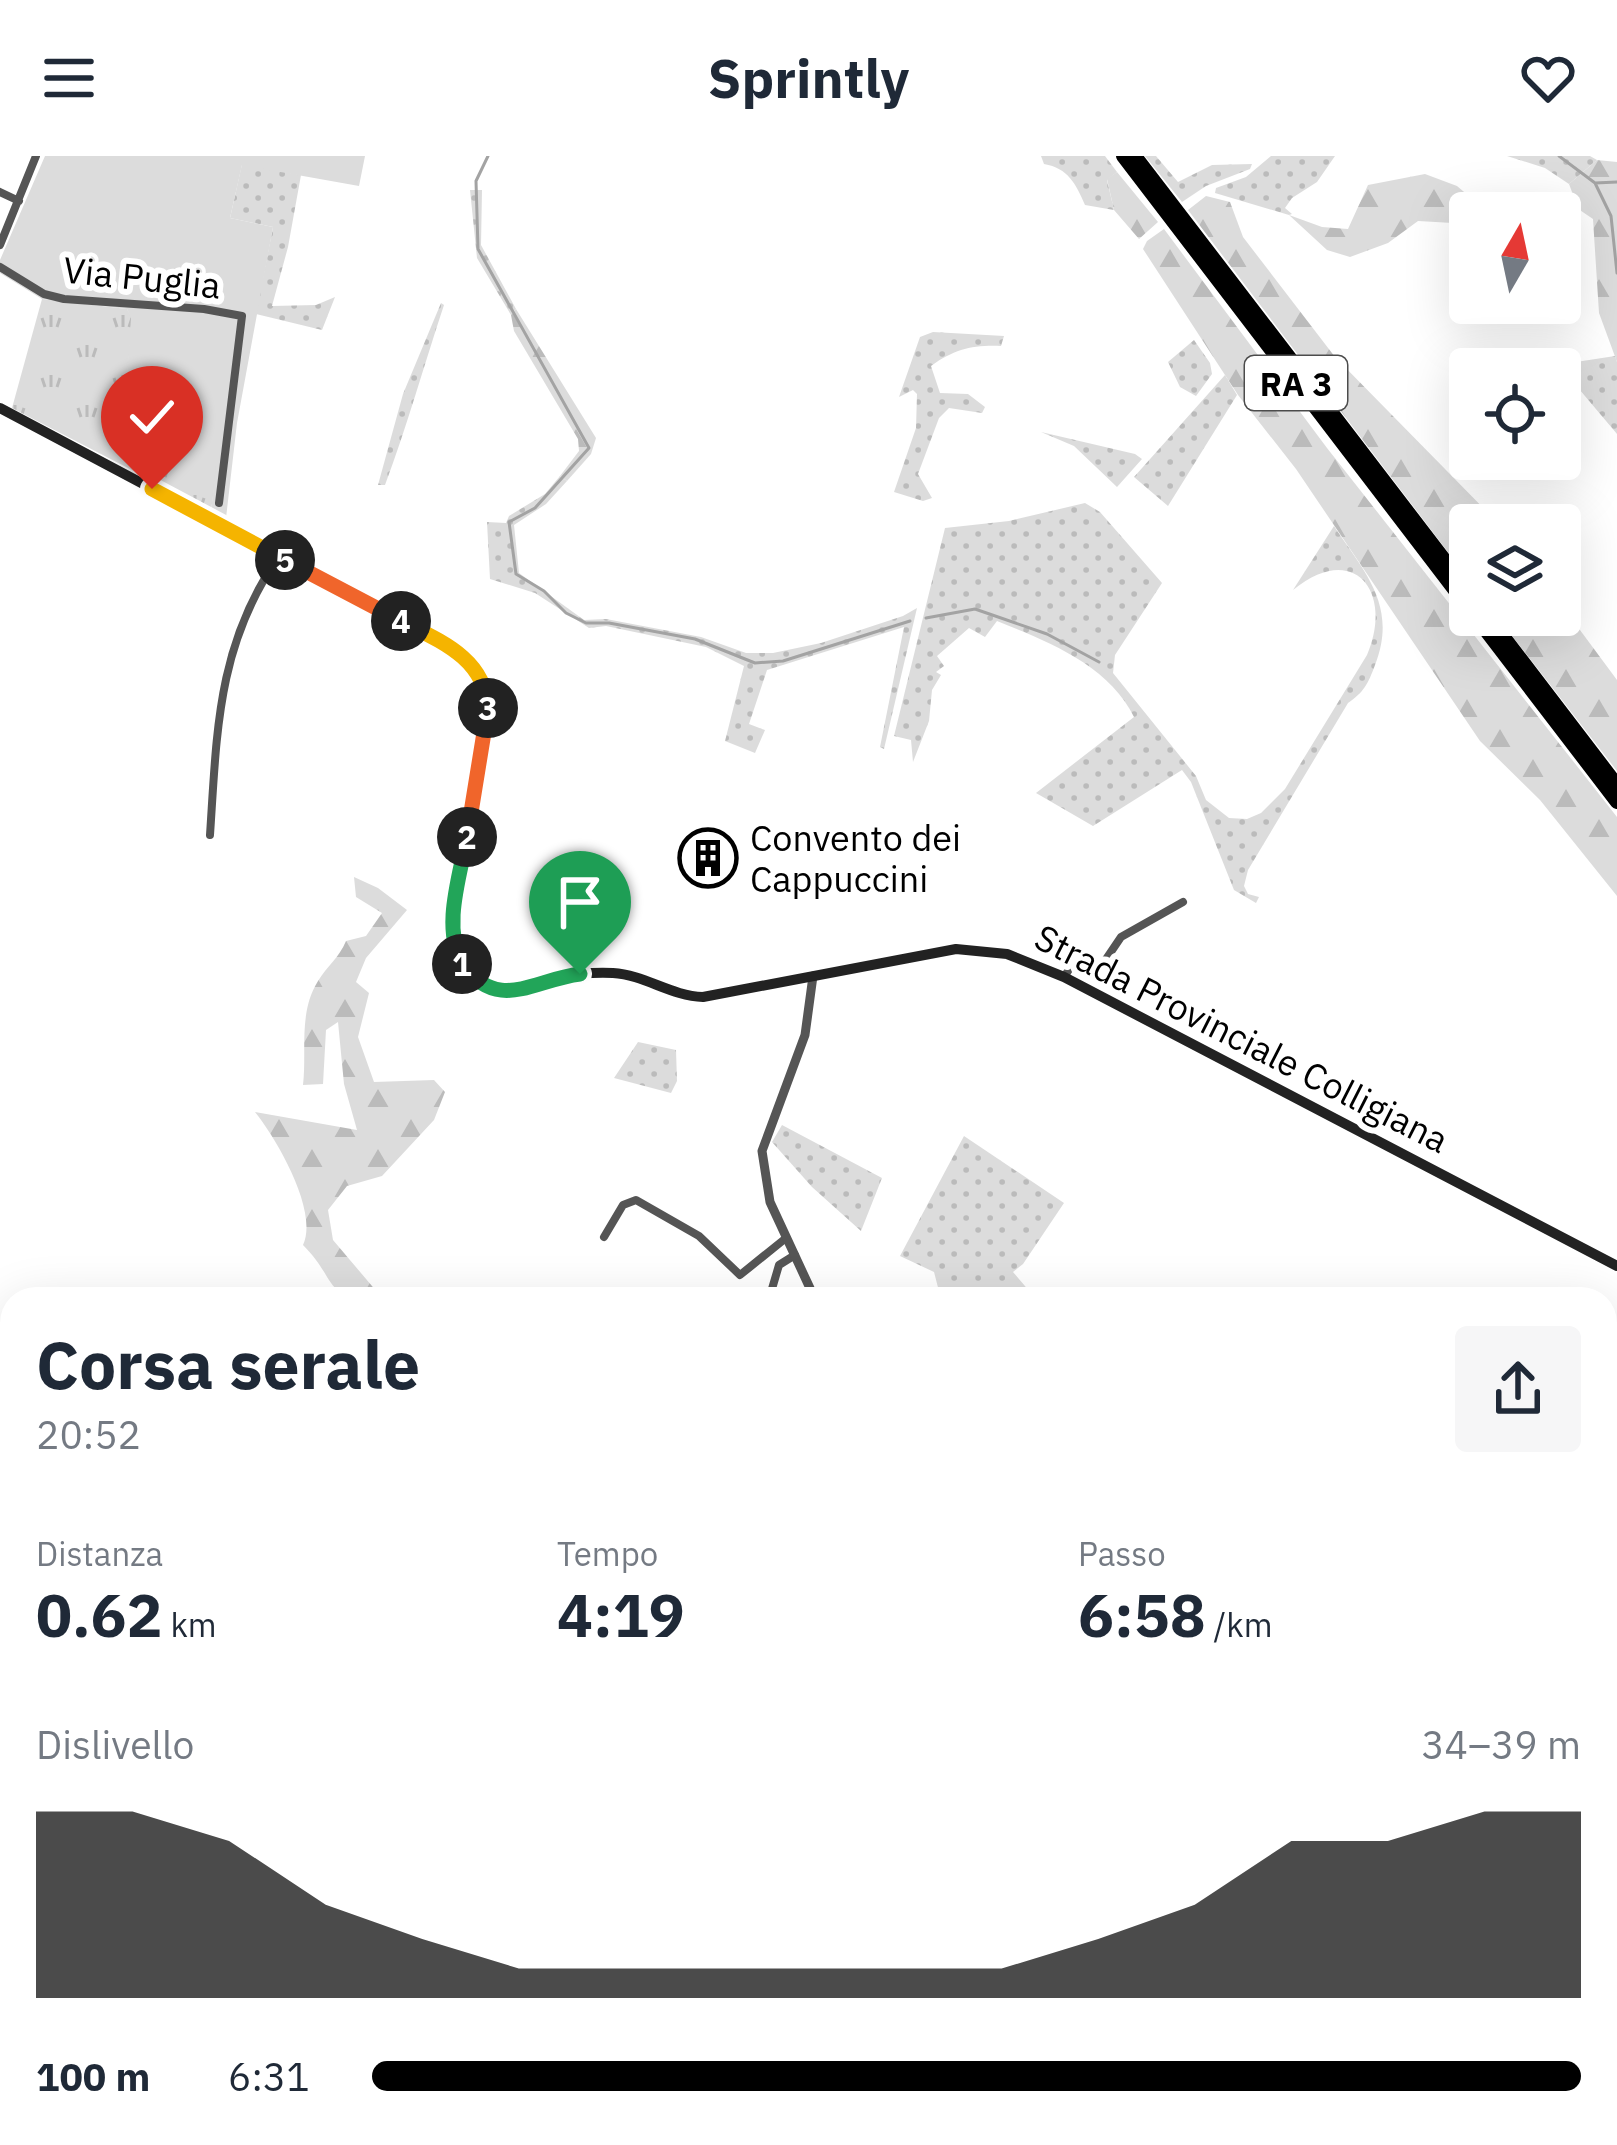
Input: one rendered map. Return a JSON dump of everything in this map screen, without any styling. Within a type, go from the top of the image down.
[{"type":"highway","name":"RA 3","points":[[1123,156],[1449,582]]},
{"type":"highway","name":"RA 3","points":[[1135,156],[1449,566]]},
{"type":"highway","name":"RA 3","points":[[1490,636],[1617,802]]},
{"type":"highway","points":[[1502,636],[1617,785]]},
{"type":"main road","name":"Strada Provinciale Colligiana","points":[[0,408],[454,650],[472,664],[488,697],[488,721],[452,924],[456,952],[479,982],[510,992],[557,978],[614,973],[697,997],[932,952],[968,949],[1018,957],[1064,976],[1617,1266]]},
{"type":"main road","points":[[495,2145],[574,2145]]},
{"type":"street","points":[[0,245],[36,156]]},
{"type":"street","points":[[0,192],[19,201]]},
{"type":"street","name":"Via Puglia","points":[[0,267],[44,294],[64,299],[242,316],[219,502]]},
{"type":"street","points":[[210,835],[224,678],[246,612],[279,556]]},
{"type":"street","points":[[1064,976],[1076,959],[1099,971],[1121,937],[1184,902]]},
{"type":"street","points":[[809,1287],[767,1193],[762,1147],[805,1035],[813,976]]},
{"type":"street","points":[[604,1237],[623,1204],[636,1200],[706,1242],[740,1275],[786,1238]]},
{"type":"street","points":[[773,1287],[779,1265],[795,1256]]},
{"type":"green space","points":[[45,156],[365,156],[359,186],[242,165],[230,218],[273,227],[237,423],[226,518],[211,511],[216,466],[197,462],[182,443],[166,444],[124,419],[131,318],[127,309],[42,299],[0,273],[0,260]]},
{"type":"green space","points":[[1041,156],[1105,156],[1117,172],[1107,180],[1114,210],[1085,205],[1070,178],[1044,164]]},
{"type":"green space","points":[[1145,156],[1156,156],[1178,182],[1212,165],[1252,164],[1182,202]]},
{"type":"green space","points":[[1271,156],[1335,156],[1317,182],[1292,198],[1285,208],[1289,215],[1215,193],[1216,188],[1246,177]]},
{"type":"green space","points":[[1507,156],[1590,156],[1597,160],[1569,184],[1545,168]]},
{"type":"green space","points":[[1597,160],[1617,162],[1617,362],[1599,313],[1593,219],[1581,211],[1581,192],[1572,192],[1569,184]]},
{"type":"green space","points":[[242,164],[301,175],[272,306],[316,305],[335,297],[322,330],[256,314],[273,227],[230,218]]},
{"type":"green space","points":[[1117,172],[1158,222],[1139,239],[1114,210],[1107,179]]},
{"type":"green space","points":[[1425,174],[1464,192],[1449,192],[1449,223],[1418,221],[1388,243],[1350,257],[1327,250],[1289,215],[1322,227],[1348,229],[1368,185]]},
{"type":"green space","points":[[470,190],[482,190],[481,245],[516,309],[511,315],[477,258]]},
{"type":"green space","points":[[1206,196],[1230,202],[1243,237],[1335,357],[1449,473],[1449,480],[1456,480],[1479,504],[1449,504],[1449,553],[1188,210]]},
{"type":"green space","points":[[1164,229],[1449,603],[1449,636],[1475,636],[1617,817],[1617,896],[1540,800],[1480,741],[1296,469],[1238,395],[1143,249]]},
{"type":"green space","points":[[42,299],[127,309],[132,318],[124,418],[182,443],[217,466],[211,511],[12,408]]},
{"type":"green space","points":[[441,303],[393,463],[385,485],[378,485],[403,394]]},
{"type":"green space","points":[[516,309],[596,438],[591,454],[567,481],[560,476],[579,451],[578,439],[514,331],[511,315]]},
{"type":"green space","points":[[933,332],[1004,336],[1001,346],[964,349],[931,366],[940,393],[968,394],[985,407],[982,413],[949,408],[939,418],[918,474],[932,498],[923,501],[894,492],[916,428],[917,394],[913,390],[899,397],[920,337]]},
{"type":"green space","points":[[1194,340],[1212,374],[1196,396],[1180,387],[1168,362]]},
{"type":"green space","points":[[1615,356],[1617,434],[1581,391],[1581,361]]},
{"type":"green space","points":[[1225,375],[1237,395],[1168,506],[1134,477]]},
{"type":"green space","points":[[1041,432],[1142,459],[1117,487],[1074,446]]},
{"type":"green space","points":[[560,476],[567,481],[546,504],[514,525],[519,573],[584,620],[606,619],[701,637],[746,653],[773,653],[821,643],[917,608],[884,749],[880,747],[904,627],[767,670],[749,724],[765,730],[755,753],[725,741],[744,666],[706,647],[606,626],[589,628],[535,593],[490,579],[487,522],[506,523],[509,516],[545,494]]},
{"type":"green space","points":[[1085,503],[1100,512],[1162,583],[1115,655],[1113,673],[1196,776],[1206,800],[1229,818],[1247,819],[1261,813],[1285,789],[1367,655],[1375,611],[1363,580],[1334,570],[1293,590],[1334,526],[1375,591],[1383,625],[1372,672],[1362,691],[1348,703],[1248,870],[1244,886],[1248,894],[1259,897],[1256,903],[1234,890],[1182,770],[1093,826],[1036,793],[1134,717],[1093,669],[1036,637],[997,621],[985,637],[969,628],[937,656],[944,666],[936,672],[941,675],[932,690],[929,721],[913,762],[911,740],[894,736],[945,528],[1009,521]]},
{"type":"green space","points":[[1581,631],[1617,680],[1617,771],[1512,636],[1581,636]]},
{"type":"green space","points":[[354,877],[407,910],[366,958],[356,982],[369,993],[358,1037],[374,1082],[434,1080],[445,1092],[434,1120],[382,1176],[347,1186],[328,1210],[333,1240],[373,1287],[334,1287],[303,1245],[305,1214],[300,1195],[284,1157],[255,1112],[357,1130],[344,1084],[338,1022],[326,1030],[323,1084],[303,1085],[312,993],[346,941],[366,936],[382,913],[356,897]]},
{"type":"green space","points":[[638,1042],[676,1050],[677,1081],[671,1093],[614,1078]]},
{"type":"green space","points":[[782,1125],[882,1178],[861,1231],[772,1142]]},
{"type":"green space","points":[[964,1136],[1064,1203],[1013,1272],[1026,1287],[938,1287],[934,1272],[900,1256]]},
{"type":"waterway","points":[[488,156],[476,181],[478,249],[589,448],[535,508],[509,522],[516,574],[586,623],[695,639],[755,663],[783,661],[910,621]]},
{"type":"waterway","points":[[1559,156],[1595,183],[1617,182]]},
{"type":"waterway","points":[[1595,183],[1611,216],[1617,273]]},
{"type":"waterway","points":[[926,618],[975,609],[1047,634],[1099,662]]},
{"type":"place","name":"Convento dei Cappuccini","points":[[708,858]]},
{"type":"route","points":[[152,489],[439,641],[472,664],[486,691],[488,714],[453,917],[454,949],[472,977],[498,991],[514,992],[580,974]]}]
